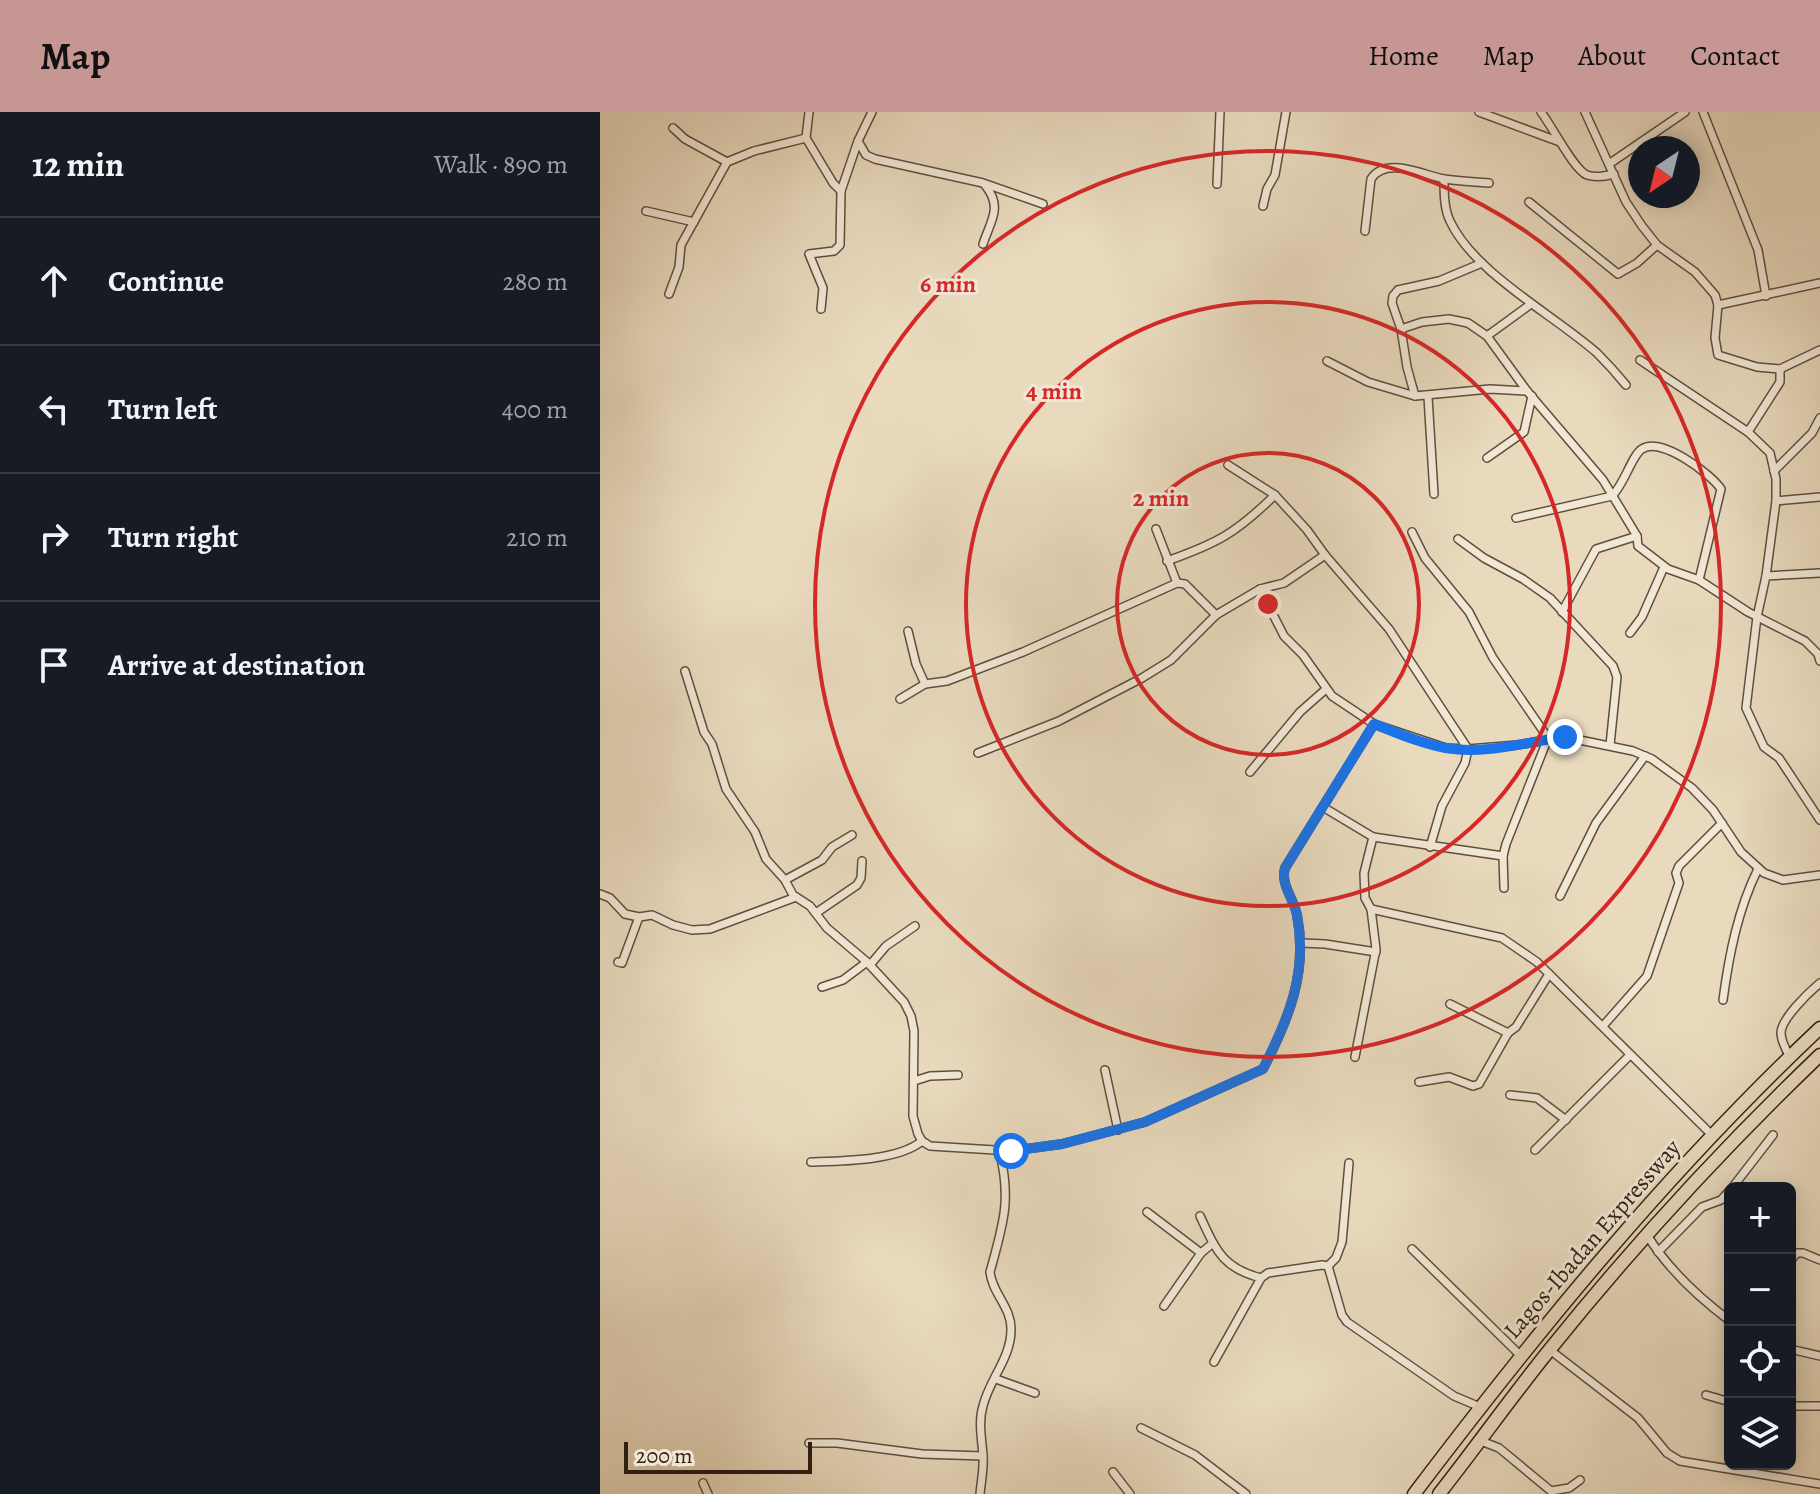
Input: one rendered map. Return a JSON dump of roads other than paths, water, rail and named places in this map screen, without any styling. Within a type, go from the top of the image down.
[{"type":"highway","name":"Lagos-Ibadan Expressway","points":[[1414,1494],[1520,1355],[1649,1203],[1712,1135],[1820,1028]]},
{"type":"highway","name":"Lagos-Ibadan Expressway","points":[[1439,1494],[1550,1350],[1647,1235],[1820,1055]]},
{"type":"street","points":[[809,112],[806,138],[841,191]]},
{"type":"street","points":[[821,309],[823,288],[809,254],[834,251],[840,245],[841,191],[858,141],[872,112]]},
{"type":"street","points":[[1217,184],[1220,112]]},
{"type":"street","points":[[1263,206],[1267,189],[1275,175],[1286,112]]},
{"type":"street","points":[[1479,112],[1558,140],[1585,175],[1598,177],[1614,174]]},
{"type":"street","points":[[1541,112],[1564,147]]},
{"type":"street","points":[[1585,112],[1626,202],[1657,245],[1695,272],[1715,295],[1718,305],[1715,338],[1718,355],[1757,367],[1780,369],[1820,350]]},
{"type":"street","points":[[1609,164],[1685,112]]},
{"type":"street","points":[[1703,112],[1758,250],[1766,296]]},
{"type":"street","points":[[673,128],[685,139],[727,162]]},
{"type":"street","points":[[669,294],[679,267],[681,245],[727,162],[754,151],[806,138]]},
{"type":"street","points":[[858,141],[866,155],[875,159],[983,183],[1043,204]]},
{"type":"street","points":[[1365,231],[1371,179],[1376,172],[1384,169],[1411,170],[1444,179],[1489,183]]},
{"type":"street","points":[[1444,179],[1449,219],[1460,238],[1482,263],[1596,352],[1626,385]]},
{"type":"street","points":[[983,183],[993,195],[996,205],[983,244]]},
{"type":"street","points":[[1529,202],[1618,274],[1637,263],[1657,245]]},
{"type":"street","points":[[646,211],[694,222]]},
{"type":"street","points":[[1415,396],[1401,329],[1392,303],[1393,296],[1398,290],[1450,277],[1482,263]]},
{"type":"street","points":[[1718,305],[1820,283]]},
{"type":"street","points":[[1487,336],[1531,304]]},
{"type":"street","points":[[1401,329],[1422,322],[1449,319],[1468,323],[1487,336],[1603,480],[1637,536],[1638,546],[1664,567],[1699,580],[1757,617],[1805,641],[1818,654],[1820,661]]},
{"type":"street","points":[[1640,360],[1748,432],[1770,453],[1776,501],[1746,708],[1764,747],[1779,758],[1820,820]]},
{"type":"street","points":[[1327,361],[1368,382],[1415,396],[1490,389],[1530,393]]},
{"type":"street","points":[[1748,432],[1780,382],[1780,369]]},
{"type":"street","points":[[1487,458],[1524,432],[1530,393]]},
{"type":"street","points":[[1428,397],[1434,494]]},
{"type":"street","points":[[1774,471],[1812,433],[1820,418]]},
{"type":"street","points":[[1516,518],[1612,496],[1621,487],[1639,451],[1649,446],[1677,454],[1691,461],[1717,483],[1722,496],[1699,580]]},
{"type":"street","points":[[1228,465],[1275,495],[1307,530],[1389,629],[1468,749],[1465,763],[1442,806],[1430,847]]},
{"type":"street","points":[[1167,561],[1227,537],[1275,495]]},
{"type":"street","points":[[1776,501],[1820,497]]},
{"type":"street","points":[[1156,529],[1177,583]]},
{"type":"street","points":[[1412,532],[1425,558],[1469,612],[1493,658],[1548,738]]},
{"type":"street","points":[[1562,612],[1596,549],[1637,536]]},
{"type":"street","points":[[1458,539],[1484,558],[1536,587],[1617,672],[1610,745]]},
{"type":"street","points":[[978,753],[1059,721],[1142,678],[1171,660],[1216,615],[1260,589],[1284,583],[1325,555]]},
{"type":"street","points":[[1630,633],[1642,617],[1664,567]]},
{"type":"street","points":[[1766,576],[1820,573]]},
{"type":"street","points":[[900,699],[925,684],[947,681],[1023,652],[1177,583],[1185,584],[1216,615]]},
{"type":"street","points":[[1260,589],[1284,636],[1303,655],[1326,689],[1343,706],[1374,724],[1446,748],[1468,749],[1517,745],[1548,738],[1580,738],[1645,756],[1692,788],[1708,803],[1741,852],[1758,869],[1772,878],[1783,880],[1820,875]]},
{"type":"street","points":[[908,631],[916,664],[925,684]]},
{"type":"street","points":[[1805,641],[1820,642]]},
{"type":"street","points":[[685,671],[704,732],[723,773],[726,789],[755,832],[766,859],[796,897],[807,903],[827,928],[889,984],[911,1016],[916,1056],[913,1116],[922,1141],[930,1146],[1011,1151],[1062,1144],[1145,1122],[1263,1069],[1292,1007],[1302,943],[1296,910],[1283,876],[1374,724]]},
{"type":"street","points":[[1250,772],[1300,712],[1326,689]]},
{"type":"street","points":[[1504,888],[1503,856],[1548,738]]},
{"type":"street","points":[[1560,896],[1596,823],[1645,756]]},
{"type":"street","points":[[1323,807],[1373,837],[1503,856]]},
{"type":"street","points":[[1603,1026],[1647,976],[1679,883],[1676,873],[1679,866],[1722,823]]},
{"type":"street","points":[[785,880],[822,860],[832,847],[852,835]]},
{"type":"street","points":[[1355,1057],[1376,952],[1371,909],[1365,898],[1364,873],[1373,837]]},
{"type":"street","points":[[816,913],[857,885],[863,870],[862,861]]},
{"type":"street","points":[[1723,1000],[1740,915],[1758,869]]},
{"type":"street","points":[[600,894],[610,898],[625,914],[639,917],[652,915],[692,930],[710,929],[796,897]]},
{"type":"street","points":[[1371,909],[1502,938],[1515,945],[1603,1026],[1712,1135]]},
{"type":"street","points":[[618,962],[622,963],[639,917]]},
{"type":"street","points":[[822,987],[843,980],[869,963],[886,946],[915,926]]},
{"type":"street","points":[[1302,943],[1376,952]]},
{"type":"street","points":[[1419,1082],[1449,1077],[1473,1086],[1479,1084],[1508,1033],[1516,1027],[1549,974]]},
{"type":"street","points":[[1790,1057],[1783,1043],[1782,1027],[1806,995],[1820,983]]},
{"type":"street","points":[[1450,1004],[1508,1033]]},
{"type":"street","points":[[1535,1150],[1630,1055]]},
{"type":"street","points":[[1105,1070],[1118,1130]]},
{"type":"street","points":[[914,1081],[930,1076],[958,1075]]},
{"type":"street","points":[[1510,1095],[1537,1098],[1566,1120]]},
{"type":"street","points":[[1736,1182],[1773,1135]]},
{"type":"street","points":[[811,1162],[843,1161],[900,1152],[922,1141]]},
{"type":"street","points":[[980,1494],[982,1408],[1012,1334],[1011,1319],[990,1272],[1006,1212],[1004,1168],[999,1150]]},
{"type":"street","points":[[1328,1266],[1336,1258],[1342,1242],[1349,1163]]},
{"type":"street","points":[[1658,1252],[1702,1207],[1724,1197]]},
{"type":"street","points":[[1147,1212],[1201,1253]]},
{"type":"street","points":[[1200,1216],[1213,1243],[1233,1269],[1261,1278]]},
{"type":"street","points":[[1647,1235],[1675,1273],[1724,1316]]},
{"type":"street","points":[[1164,1306],[1201,1253],[1213,1243]]},
{"type":"street","points":[[1412,1249],[1520,1355]]},
{"type":"street","points":[[1796,1254],[1803,1253],[1820,1260]]},
{"type":"street","points":[[1214,1362],[1261,1278],[1268,1273],[1328,1266]]},
{"type":"street","points":[[1328,1266],[1342,1315],[1347,1322],[1454,1396],[1480,1407]]},
{"type":"street","points":[[1550,1350],[1638,1418],[1667,1453],[1680,1461],[1820,1484]]},
{"type":"street","points":[[1796,1350],[1820,1356]]},
{"type":"street","points":[[996,1379],[1035,1393]]},
{"type":"street","points":[[1706,1395],[1724,1400]]},
{"type":"street","points":[[1796,1406],[1820,1406]]},
{"type":"street","points":[[1141,1428],[1195,1455],[1246,1494]]},
{"type":"street","points":[[1481,1441],[1499,1448],[1551,1491],[1569,1488],[1580,1480]]},
{"type":"street","points":[[809,1443],[837,1443],[922,1454],[983,1456]]},
{"type":"street","points":[[1113,1472],[1130,1494]]},
{"type":"street","points":[[703,1483],[708,1494]]}]
